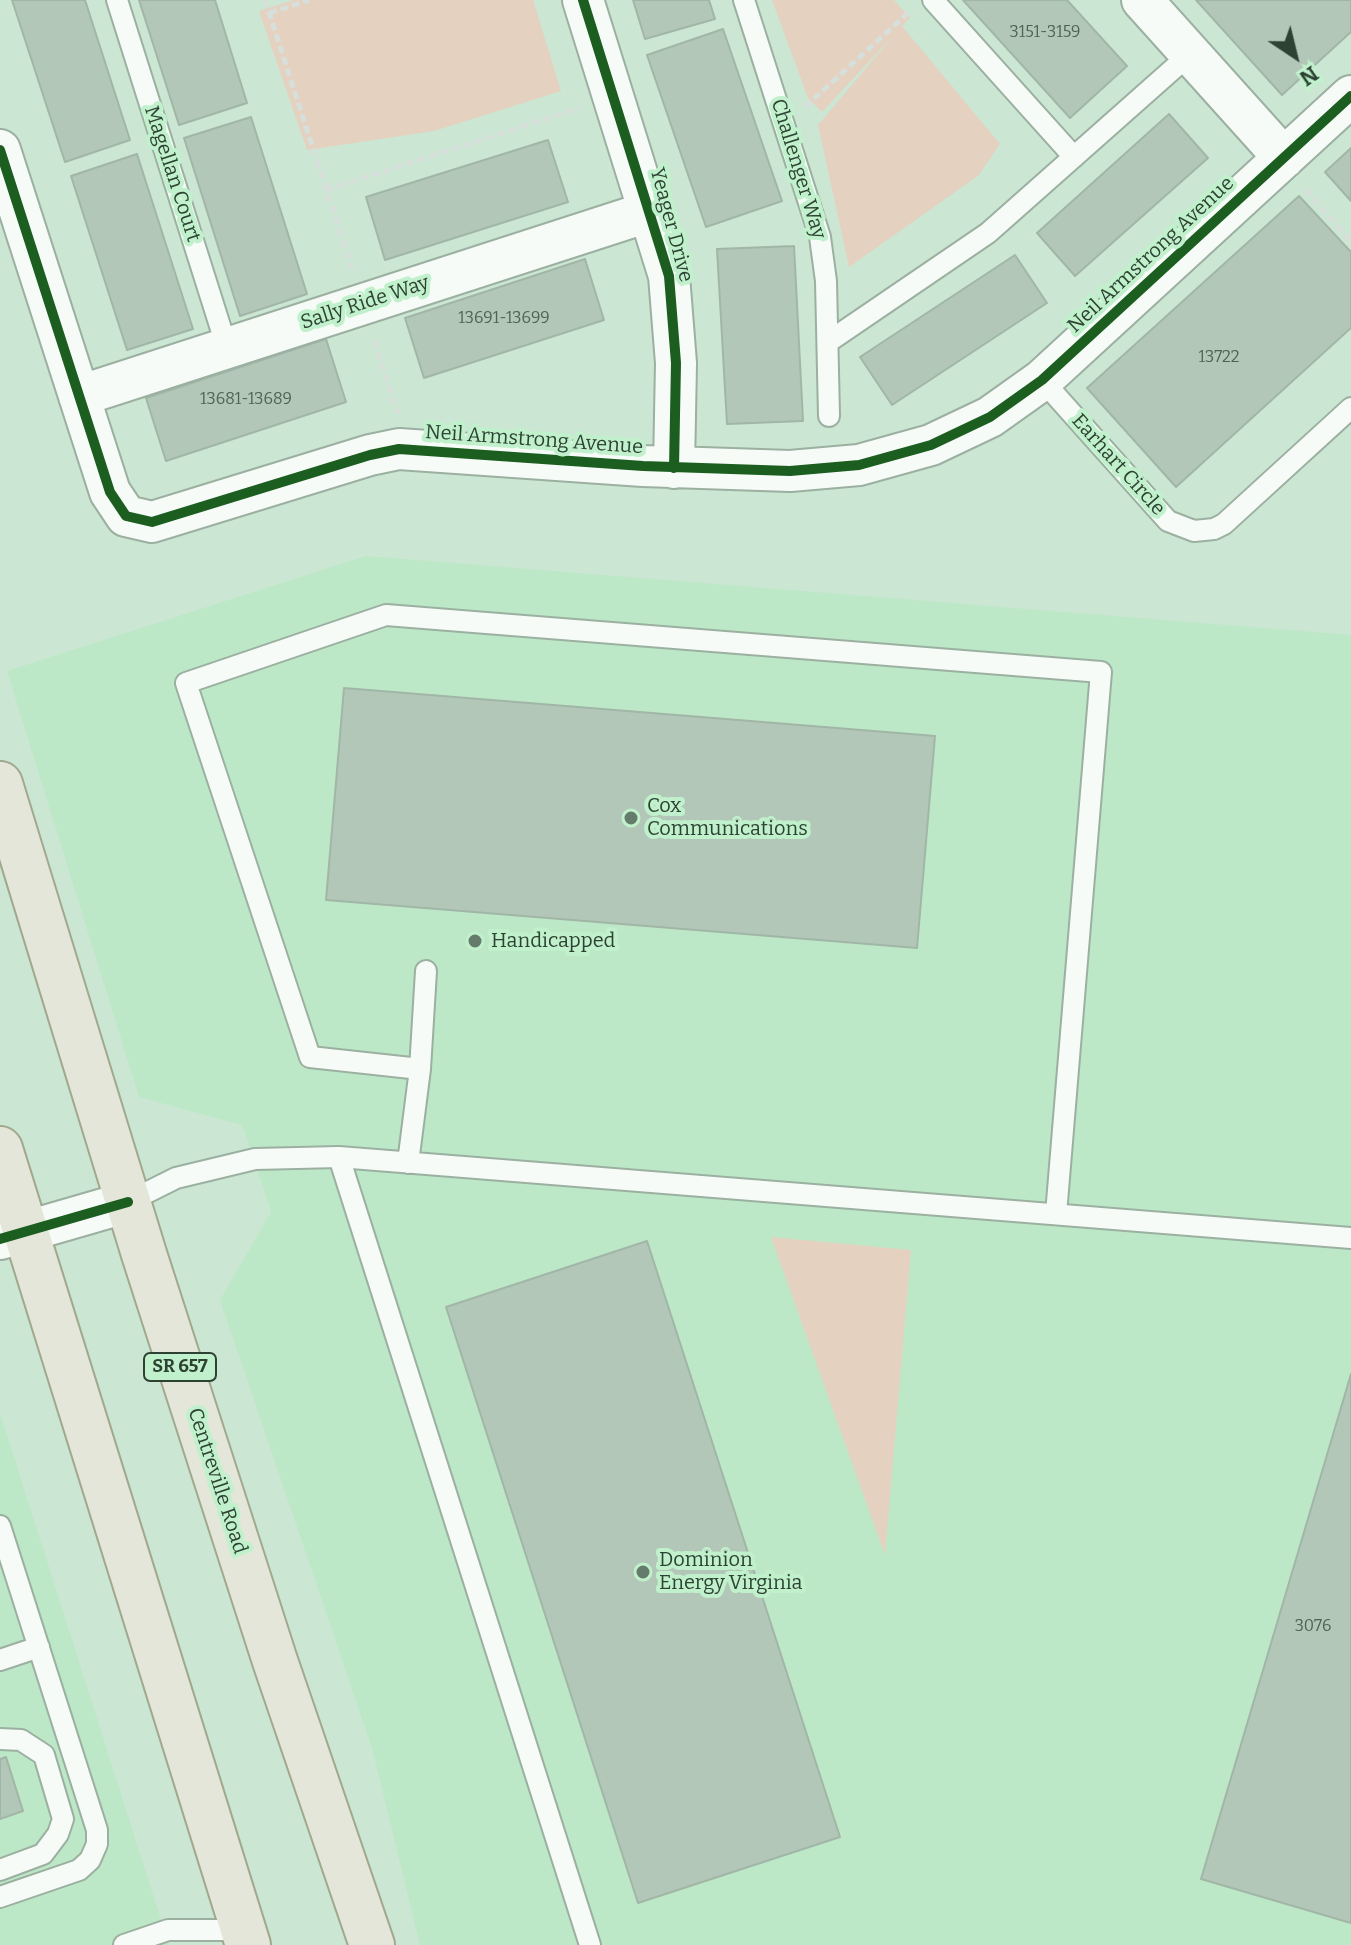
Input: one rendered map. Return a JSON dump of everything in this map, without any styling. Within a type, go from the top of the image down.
[{"type":"main road","name":"Centreville Road","points":[[0,784],[128,1202],[270,1646],[372,1945]]},
{"type":"main road","points":[[0,1149],[13,1235],[238,1940]]},
{"type":"street","name":"Yeager Drive","points":[[583,0],[651,211],[672,300],[674,468]]},
{"type":"street","points":[[1142,0],[1284,158]]},
{"type":"street","name":"Neil Armstrong Avenue","points":[[0,150],[114,502],[126,516],[142,522],[163,521],[370,455],[409,449],[674,468],[824,470],[898,456],[990,417],[1042,380],[1351,96]]},
{"type":"street","name":"Sally Ride Way","points":[[79,396],[651,211]]},
{"type":"street","points":[[13,1235],[128,1202]]},
{"type":"lane","name":"Magellan Court","points":[[117,0],[227,348]]},
{"type":"lane","name":"Challenger Way","points":[[744,0],[820,237],[828,342],[829,416]]},
{"type":"lane","points":[[933,0],[1074,157]]},
{"type":"lane","points":[[828,342],[988,233],[1190,54]]},
{"type":"lane","name":"Earhart Circle","points":[[1042,380],[1168,521],[1194,531],[1214,529],[1224,524],[1351,408]]},
{"type":"lane","points":[[420,1069],[310,1057],[186,683],[386,615],[1101,672],[1056,1214]]},
{"type":"lane","points":[[408,1163],[420,1069],[426,971]]},
{"type":"lane","points":[[339,1157],[590,1945]]},
{"type":"lane","points":[[128,1202],[176,1178],[255,1159],[339,1157],[1351,1238]]},
{"type":"lane","points":[[0,1526],[97,1830],[97,1844],[90,1860],[79,1870],[0,1897]]},
{"type":"lane","points":[[0,1660],[39,1647]]},
{"type":"lane","points":[[0,1739],[21,1740],[44,1755],[63,1819],[58,1834],[43,1854],[0,1870]]},
{"type":"lane","points":[[124,1945],[168,1930],[238,1940]]},
{"type":"path","points":[[265,0],[409,449]]},
{"type":"path","points":[[269,13],[309,0]]},
{"type":"path","points":[[782,115],[810,105],[910,11]]},
{"type":"path","points":[[326,190],[614,97]]},
{"type":"path","points":[[1284,158],[1308,193],[1351,242]]},
{"type":"shaded area","points":[[294,0],[533,0],[561,91],[434,131],[307,150],[259,11]]},
{"type":"shaded area","points":[[772,0],[894,0],[910,18],[902,26],[1000,144],[979,175],[849,267],[818,125],[894,35],[822,112],[808,98]]},
{"type":"shaded area","points":[[366,556],[1351,635],[1351,1945],[420,1945],[372,1748],[220,1300],[271,1212],[242,1125],[139,1097],[7,671]]},
{"type":"shaded area","points":[[771,1237],[911,1250],[885,1555]]},
{"type":"shaded area","points":[[0,1413],[169,1945],[0,1945]]},
{"type":"building","points":[[12,0],[85,0],[130,140],[65,162]]},
{"type":"building","points":[[139,0],[215,0],[247,103],[179,125]]},
{"type":"building","points":[[633,0],[709,0],[715,19],[645,39]]},
{"type":"building","points":[[963,0],[1067,0],[1127,66],[1070,118]]},
{"type":"building","points":[[1196,0],[1351,0],[1351,32],[1282,95]]},
{"type":"building","points":[[723,29],[782,201],[706,227],[647,55]]},
{"type":"building","points":[[1169,114],[1208,158],[1075,276],[1037,233]]},
{"type":"building","points":[[251,117],[307,294],[240,316],[184,138]]},
{"type":"building","points":[[548,140],[568,202],[385,260],[366,197]]},
{"type":"building","points":[[1351,148],[1351,201],[1325,172]]},
{"type":"building","points":[[137,154],[193,329],[127,350],[71,176]]},
{"type":"building","points":[[1299,196],[1351,252],[1351,328],[1176,487],[1087,388]]},
{"type":"building","points":[[794,246],[803,421],[727,424],[717,249]]},
{"type":"building","points":[[1015,255],[1047,303],[892,405],[860,357]]},
{"type":"building","points":[[585,259],[604,320],[424,378],[405,318]]},
{"type":"building","points":[[326,339],[346,402],[166,461],[146,398]]},
{"type":"building","name":"Cox Communications","points":[[344,688],[935,736],[917,948],[326,900]]},
{"type":"building","name":"Dominion Energy Virginia","points":[[647,1241],[840,1837],[638,1903],[446,1307]]},
{"type":"building","points":[[1351,1374],[1351,1923],[1201,1879]]},
{"type":"building","points":[[6,1757],[23,1811],[0,1819],[0,1759]]},
{"type":"cycle path","points":[[583,0],[669,276],[676,363],[674,468]]},
{"type":"cycle path","points":[[0,150],[110,492],[126,516],[152,522],[370,455],[399,449],[643,466],[790,471],[859,465],[931,445],[990,417],[1042,380],[1351,96]]},
{"type":"cycle path","points":[[0,1239],[128,1202]]},
{"type":"place","name":"Cox Communications","points":[[631,818]]},
{"type":"place","name":"Handicapped","points":[[475,941]]},
{"type":"place","name":"Dominion Energy Virginia","points":[[643,1572]]}]
